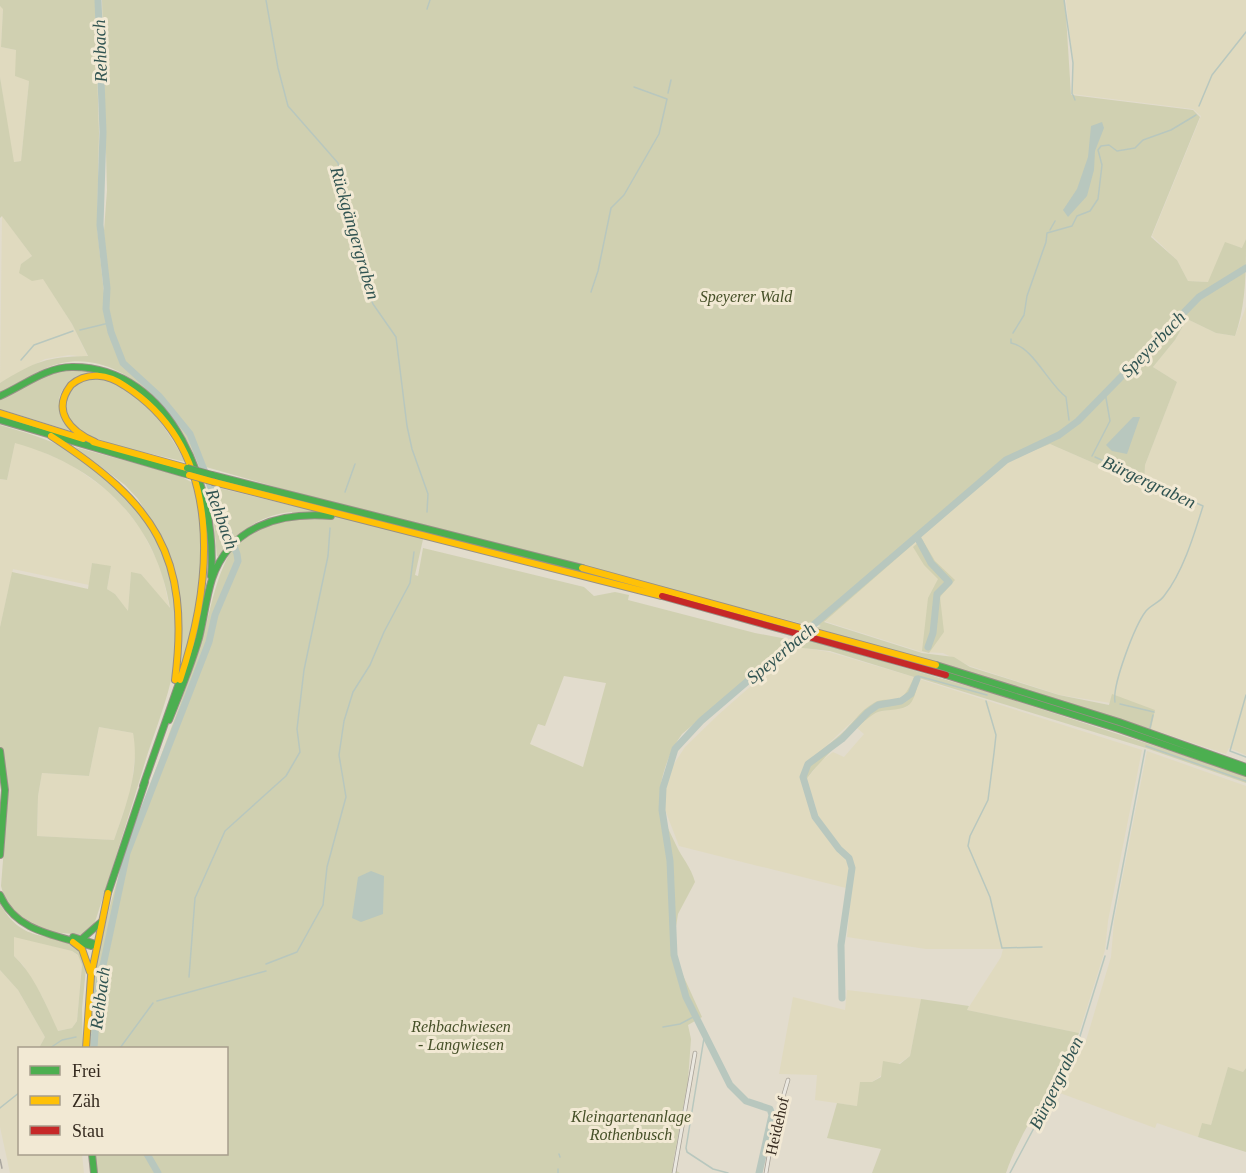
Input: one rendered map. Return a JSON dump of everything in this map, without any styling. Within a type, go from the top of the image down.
[{"type":"main road","points":[[0,396],[47,372],[76,367],[111,374],[150,399],[181,439],[202,482],[212,535],[210,588]]},
{"type":"main road","points":[[86,1047],[91,976],[101,922],[108,893],[197,622],[205,581],[207,536],[200,493],[179,444],[152,408],[116,381],[91,375],[79,378],[70,385],[64,396],[62,408],[65,420],[72,428],[95,442]]},
{"type":"main road","points":[[0,413],[214,482],[353,518]]},
{"type":"main road","points":[[0,420],[51,436],[188,472],[212,475],[372,519],[804,628],[1008,688],[1246,766]]},
{"type":"main road","points":[[51,436],[97,465],[121,485],[141,510],[163,547],[175,584],[181,626],[179,659],[171,701]]},
{"type":"main road","points":[[143,786],[195,649],[216,569],[230,546],[260,523],[286,515],[307,513],[372,519]]},
{"type":"main road","points":[[384,522],[798,633],[1006,694],[1246,773]]},
{"type":"main road","points":[[0,751],[5,790],[0,855]]},
{"type":"main road","points":[[0,797],[5,790]]},
{"type":"main road","points":[[0,895],[8,912],[20,923],[91,946],[96,944]]},
{"type":"main road","points":[[83,938],[101,922]]},
{"type":"main road","points":[[66,938],[83,938],[96,944]]},
{"type":"main road","points":[[66,938],[82,949],[91,976]]},
{"type":"main road","points":[[92,1155],[94,1173]]},
{"type":"street","points":[[674,1173],[694,1053]]},
{"type":"street","name":"Heidehof","points":[[766,1173],[773,1132],[788,1080]]},
{"type":"shaded area","points":[[1066,0],[1246,0],[1246,239],[1243,248],[1225,243],[1209,282],[1188,281],[1177,260],[1152,236],[1201,116],[1193,109],[1072,94],[1073,67]]},
{"type":"shaded area","points":[[0,6],[3,8],[1,47],[16,50],[29,81],[21,161],[13,162],[0,77]]},
{"type":"shaded area","points":[[1102,122],[1104,128],[1095,151],[1094,170],[1087,196],[1068,217],[1063,210],[1077,189],[1088,157],[1091,126]]},
{"type":"shaded area","points":[[2,215],[32,256],[21,264],[43,278],[72,324],[88,357],[69,355],[45,359],[0,383]]},
{"type":"shaded area","points":[[1246,307],[1246,755],[1229,748],[1226,754],[1151,729],[1155,710],[1060,695],[970,666],[943,653],[922,652],[824,621],[1008,462],[1050,444],[1144,485],[1145,465],[1177,382],[1153,367],[1175,340],[1187,319],[1216,333],[1235,336]]},
{"type":"shaded area","points":[[1133,417],[1140,417],[1127,454],[1112,451],[1106,445]]},
{"type":"shaded area","points":[[15,442],[70,464],[107,490],[123,506],[141,529],[161,568],[170,610],[141,574],[131,573],[128,612],[115,594],[107,589],[111,567],[92,563],[89,585],[13,569],[0,627],[0,479],[7,480]]},
{"type":"shaded area","points":[[794,648],[829,652],[914,677],[908,692],[899,700],[873,703],[858,716],[828,744],[801,778],[812,819],[848,860],[850,869],[846,888],[679,846],[664,807],[668,773],[685,747]]},
{"type":"shaded area","points":[[919,679],[1142,750],[1108,921],[1105,950],[1079,1033],[967,1010],[1001,957],[1003,949],[926,949],[847,937],[854,862],[839,849],[817,817],[807,779],[820,762],[833,752],[844,757],[864,734],[857,728],[863,721],[877,712],[907,707],[913,698]]},
{"type":"shaded area","points":[[99,727],[133,733],[136,748],[131,790],[114,840],[37,836],[38,796],[42,773],[89,776]]},
{"type":"shaded area","points":[[1147,751],[1246,786],[1246,1068],[1243,1072],[1228,1068],[1211,1125],[1202,1124],[1198,1137],[1157,1123],[1155,1128],[1060,1093],[1085,1044],[1111,957],[1114,921]]},
{"type":"shaded area","points":[[371,871],[384,876],[383,914],[361,922],[352,918],[358,877]]},
{"type":"shaded area","points":[[14,936],[72,951],[80,957],[82,965],[77,1021],[72,1028],[57,1031],[42,996],[23,965],[14,956]]},
{"type":"shaded area","points":[[0,970],[18,990],[45,1037],[40,1047],[18,1047],[18,1155],[82,1155],[84,1173],[10,1173],[0,1127]]},
{"type":"shaded area","points":[[847,990],[921,999],[910,1056],[872,1082],[857,1106],[815,1100],[817,1075],[779,1074],[793,997],[845,1010]]},
{"type":"green space","points":[[0,0],[95,0],[99,133],[97,227],[107,322],[104,231],[107,190],[102,0],[1065,0],[1071,95],[1193,110],[1200,117],[1151,237],[1177,260],[1188,281],[1208,282],[1225,242],[1242,248],[1246,239],[1243,301],[1235,336],[1216,333],[1187,319],[1175,340],[1153,367],[1177,382],[1145,465],[1144,485],[1050,444],[1007,462],[824,622],[922,653],[954,657],[970,667],[1059,695],[1109,705],[1112,694],[1155,710],[1151,729],[983,676],[815,628],[821,626],[810,623],[807,625],[426,526],[415,575],[418,576],[423,548],[584,587],[594,596],[615,592],[629,595],[628,600],[755,633],[803,642],[802,638],[988,692],[1229,770],[1246,777],[1246,783],[1146,748],[919,678],[910,704],[903,708],[878,712],[872,716],[829,754],[807,779],[801,778],[813,759],[864,710],[879,701],[899,699],[908,689],[914,677],[830,651],[794,647],[788,644],[682,734],[664,770],[660,791],[662,814],[695,882],[678,914],[672,951],[702,1017],[688,1025],[691,1039],[688,1080],[673,1164],[673,1169],[680,1173],[97,1173],[95,1155],[228,1155],[228,1047],[88,1047],[92,995],[113,894],[128,845],[199,650],[221,572],[233,548],[244,536],[292,516],[292,512],[281,513],[260,521],[242,532],[220,557],[217,556],[212,505],[207,485],[293,506],[297,493],[199,465],[190,445],[163,407],[127,376],[106,366],[85,362],[53,365],[0,393],[0,383],[33,365],[51,359],[88,356],[72,324],[43,279],[32,281],[19,273],[21,264],[32,256],[2,216],[0,218],[0,77],[14,162],[21,161],[29,81],[15,76],[16,50],[1,47],[3,9],[0,6]],"holes":[[[564,676],[606,683],[583,767],[530,744],[538,724],[545,726]]]},
{"type":"green space","points":[[74,369],[96,371],[74,379],[60,396],[61,412],[74,432],[0,409],[0,398],[47,373]]},
{"type":"green space","points":[[89,377],[106,380],[135,396],[158,419],[185,462],[105,441],[75,427],[66,414],[64,406],[66,396],[72,388]]},
{"type":"green space","points":[[0,425],[68,450],[92,466],[134,506],[163,555],[172,582],[177,610],[177,640],[170,686],[96,919],[84,935],[51,932],[30,926],[15,916],[7,906],[1,886],[8,796],[0,746],[0,627],[12,572],[88,589],[92,563],[111,566],[107,589],[115,594],[128,611],[131,572],[141,574],[170,608],[163,577],[152,549],[137,524],[119,502],[97,483],[73,466],[15,443],[7,480],[0,479]],"holes":[[[99,727],[133,733],[135,747],[133,774],[114,840],[37,836],[38,796],[42,773],[89,776]]]},
{"type":"green space","points":[[75,447],[178,475],[195,484],[204,532],[203,572],[194,621],[180,669],[179,591],[157,530],[138,499],[125,485]]},
{"type":"green space","points":[[922,539],[935,561],[955,580],[940,597],[944,632],[929,653],[922,651],[928,598],[938,579],[924,565],[913,547]]},
{"type":"green space","points":[[0,904],[9,917],[28,932],[69,943],[81,950],[86,969],[82,1008],[83,1047],[40,1047],[45,1037],[18,990],[0,970]],"holes":[[[14,937],[72,951],[78,955],[82,965],[77,1021],[72,1028],[58,1031],[34,982],[14,956]]]},
{"type":"green space","points":[[921,999],[969,1006],[967,1010],[1079,1033],[1031,1119],[1006,1173],[872,1173],[881,1149],[827,1138],[837,1103],[857,1106],[860,1082],[872,1082],[881,1077],[883,1061],[900,1064],[910,1056]]},
{"type":"green space","points":[[1228,1067],[1243,1072],[1246,1068],[1246,1152],[1198,1137],[1202,1123],[1211,1125]]},
{"type":"waterway","name":"Rehbach","points":[[94,1047],[98,989],[127,853],[209,642],[215,615],[238,561],[190,434],[159,396],[123,363],[111,332],[106,309],[107,288],[100,225],[103,132],[98,0]]},
{"type":"waterway","name":"Rückgängergraben","points":[[266,0],[278,68],[288,106],[338,163],[367,288],[373,304],[396,337],[407,426],[412,449],[428,494],[427,512]]},
{"type":"waterway","points":[[427,9],[430,0]]},
{"type":"waterway","points":[[1064,0],[1073,63],[1072,94]]},
{"type":"waterway","points":[[1199,106],[1212,75],[1246,32]]},
{"type":"waterway","points":[[668,93],[671,80]]},
{"type":"waterway","points":[[591,292],[598,271],[611,208],[624,195],[659,134],[667,99],[634,87]]},
{"type":"waterway","points":[[1073,95],[1075,100]]},
{"type":"waterway","points":[[1013,333],[1024,315],[1027,296],[1047,233],[1072,226],[1077,216],[1090,211],[1098,199],[1102,165],[1098,150],[1101,146],[1109,145],[1117,151],[1135,148],[1143,140],[1171,130],[1196,115]]},
{"type":"waterway","points":[[1050,230],[1055,221]]},
{"type":"waterway","name":"Speyerbach","points":[[759,1173],[772,1115],[770,1109],[746,1101],[730,1085],[686,997],[674,955],[670,861],[662,810],[663,788],[675,749],[701,721],[1006,460],[1059,435],[1078,421],[1199,297],[1246,268]]},
{"type":"waterway","points":[[80,330],[109,323]]},
{"type":"waterway","points":[[21,360],[34,345],[73,331]]},
{"type":"waterway","points":[[1011,339],[1011,343],[1019,346],[1033,358],[1066,397],[1069,420]]},
{"type":"waterway","name":"Bürgergraben","points":[[1092,456],[1110,421],[1105,392]]},
{"type":"waterway","name":"Bürgergraben","points":[[1095,457],[1203,506],[1177,576],[1162,598],[1146,611],[1136,629],[1125,655],[1117,683],[1115,702]]},
{"type":"waterway","points":[[345,492],[355,464]]},
{"type":"waterway","points":[[189,977],[195,898],[225,831],[286,776],[300,752],[297,729],[304,670],[328,556],[330,528]]},
{"type":"waterway","points":[[917,537],[931,563],[949,582],[937,594],[933,633],[928,647]]},
{"type":"waterway","name":"Rückgängergraben","points":[[266,964],[297,952],[323,905],[327,867],[346,797],[339,755],[344,721],[353,692],[370,665],[384,632],[410,583],[414,552]]},
{"type":"waterway","points":[[918,676],[987,695]]},
{"type":"waterway","points":[[842,998],[841,945],[852,868],[849,858],[839,849],[815,817],[803,777],[808,764],[842,739],[868,712],[878,705],[901,701],[911,694],[917,679]]},
{"type":"waterway","points":[[1246,695],[1230,751],[1246,757]]},
{"type":"waterway","points":[[986,701],[996,735],[994,753],[988,800],[970,836],[968,846],[990,897],[1002,948],[1042,947]]},
{"type":"waterway","name":"Bürgergraben","points":[[1120,704],[1154,712]]},
{"type":"waterway","name":"Bürgergraben","points":[[1150,728],[1153,715]]},
{"type":"waterway","points":[[1146,746],[1246,781]]},
{"type":"waterway","name":"Bürgergraben","points":[[1107,949],[1145,750]]},
{"type":"waterway","name":"Bürgergraben","points":[[1010,1173],[1076,1049],[1105,956]]},
{"type":"waterway","name":"Rückgängergraben","points":[[157,1001],[266,971]]},
{"type":"waterway","name":"Rückgängergraben","points":[[121,1047],[153,1003]]},
{"type":"waterway","points":[[663,1027],[680,1024],[695,1016]]},
{"type":"waterway","points":[[705,1032],[686,1148],[687,1152],[713,1169],[728,1173]]},
{"type":"waterway","points":[[52,1047],[62,1040],[76,1037]]},
{"type":"waterway","points":[[0,1108],[18,1094]]},
{"type":"waterway","name":"Rehbach","points":[[148,1155],[158,1173]]},
{"type":"railway","points":[[0,1159],[3,1173]]},
{"type":"traffic: fast","points":[[0,396],[53,370],[72,367],[107,372],[137,387],[162,411],[182,440],[197,473],[206,508],[211,543],[211,576]]},
{"type":"traffic: fast","points":[[0,420],[189,475]]},
{"type":"traffic: fast","points":[[187,468],[212,475]]},
{"type":"traffic: fast","points":[[212,475],[582,568]]},
{"type":"traffic: fast","points":[[169,720],[196,648],[212,579],[220,561],[231,546],[259,526],[276,520],[312,515],[331,516]]},
{"type":"traffic: fast","points":[[936,665],[1119,722],[1246,767]]},
{"type":"traffic: fast","points":[[946,675],[1119,729],[1246,773]]},
{"type":"traffic: fast","points":[[143,786],[180,680]]},
{"type":"traffic: fast","points":[[0,751],[5,790],[0,855]]},
{"type":"traffic: fast","points":[[108,893],[145,782]]},
{"type":"traffic: fast","points":[[0,895],[16,917],[38,930],[91,946],[96,944]]},
{"type":"traffic: fast","points":[[83,938],[100,923]]},
{"type":"traffic: fast","points":[[73,937],[96,944]]},
{"type":"traffic: fast","points":[[92,1155],[94,1173]]},
{"type":"traffic: slow","points":[[95,442],[71,426],[63,412],[65,394],[71,385],[91,376],[105,377],[118,382],[158,413],[181,445],[195,481],[203,520],[204,561],[200,601],[180,680]]},
{"type":"traffic: slow","points":[[0,413],[83,439]]},
{"type":"traffic: slow","points":[[51,436],[116,485],[140,510],[158,536],[170,566],[177,599],[178,636],[175,680]]},
{"type":"traffic: slow","points":[[93,442],[187,468]]},
{"type":"traffic: slow","points":[[189,475],[214,482]]},
{"type":"traffic: slow","points":[[214,482],[662,596]]},
{"type":"traffic: slow","points":[[582,568],[936,665]]},
{"type":"traffic: slow","points":[[86,1047],[91,976],[108,893]]},
{"type":"traffic: slow","points":[[73,942],[82,949],[90,972]]},
{"type":"traffic: jam","points":[[662,596],[946,675]]},
{"type":"park label","name":"Speyerer Wald","points":[[746,296]]},
{"type":"park label","name":"Rehbachwiesen - Langwiesen","points":[[461,1035]]},
{"type":"park label","name":"Kleingartenanlage Rothenbusch","points":[[631,1125]]}]
